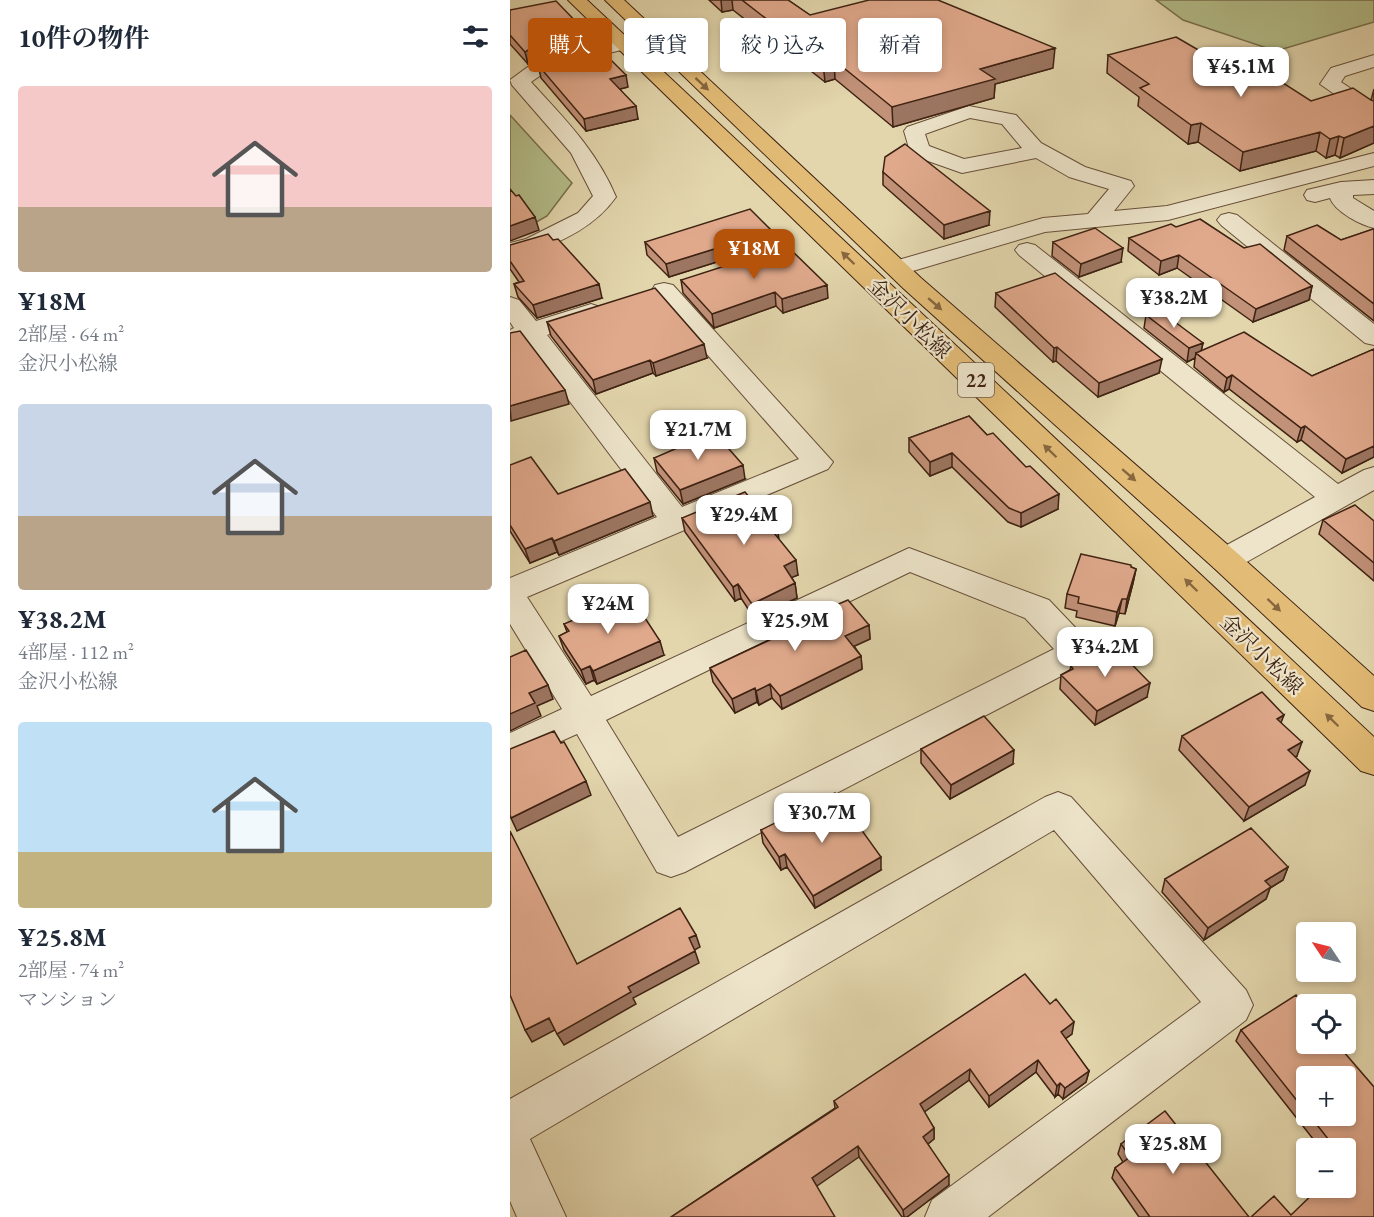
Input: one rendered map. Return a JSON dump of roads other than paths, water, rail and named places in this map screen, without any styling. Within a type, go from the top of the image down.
[{"type":"main road","name":"金沢小松線","points":[[577,0],[1374,760]]},
{"type":"main road","name":"金沢小松線","points":[[614,0],[904,275],[1225,560],[1374,697]]},
{"type":"street","points":[[510,251],[534,244],[586,218],[605,197],[598,176],[519,81],[547,62],[623,44]]},
{"type":"street","points":[[1374,61],[1338,72],[1330,84],[1374,112]]},
{"type":"street","points":[[1039,151],[962,166],[919,150],[914,131],[969,112],[1009,119],[1039,151],[1077,172],[1123,186],[1095,220]]},
{"type":"street","points":[[904,275],[1043,225],[1168,213],[1374,159]]},
{"type":"street","points":[[904,275],[1027,250],[1059,237],[1105,229],[1167,227],[1229,220],[1276,204],[1341,189],[1374,187]]},
{"type":"street","points":[[1341,189],[1342,201],[1374,220]]},
{"type":"street","points":[[1229,220],[1374,337]]},
{"type":"street","points":[[1027,250],[1334,497]]},
{"type":"street","points":[[510,591],[818,462],[664,290]]},
{"type":"street","points":[[510,305],[520,335],[676,522]]},
{"type":"street","points":[[520,335],[608,307]]},
{"type":"street","points":[[1225,560],[1334,497],[1374,477]]},
{"type":"street","points":[[510,597],[584,716],[671,860],[1078,652],[1037,609],[909,559],[584,716],[510,749]]},
{"type":"street","points":[[510,1125],[1058,808],[1231,1005],[949,1217]]},
{"type":"street","points":[[510,1148],[542,1217]]}]
